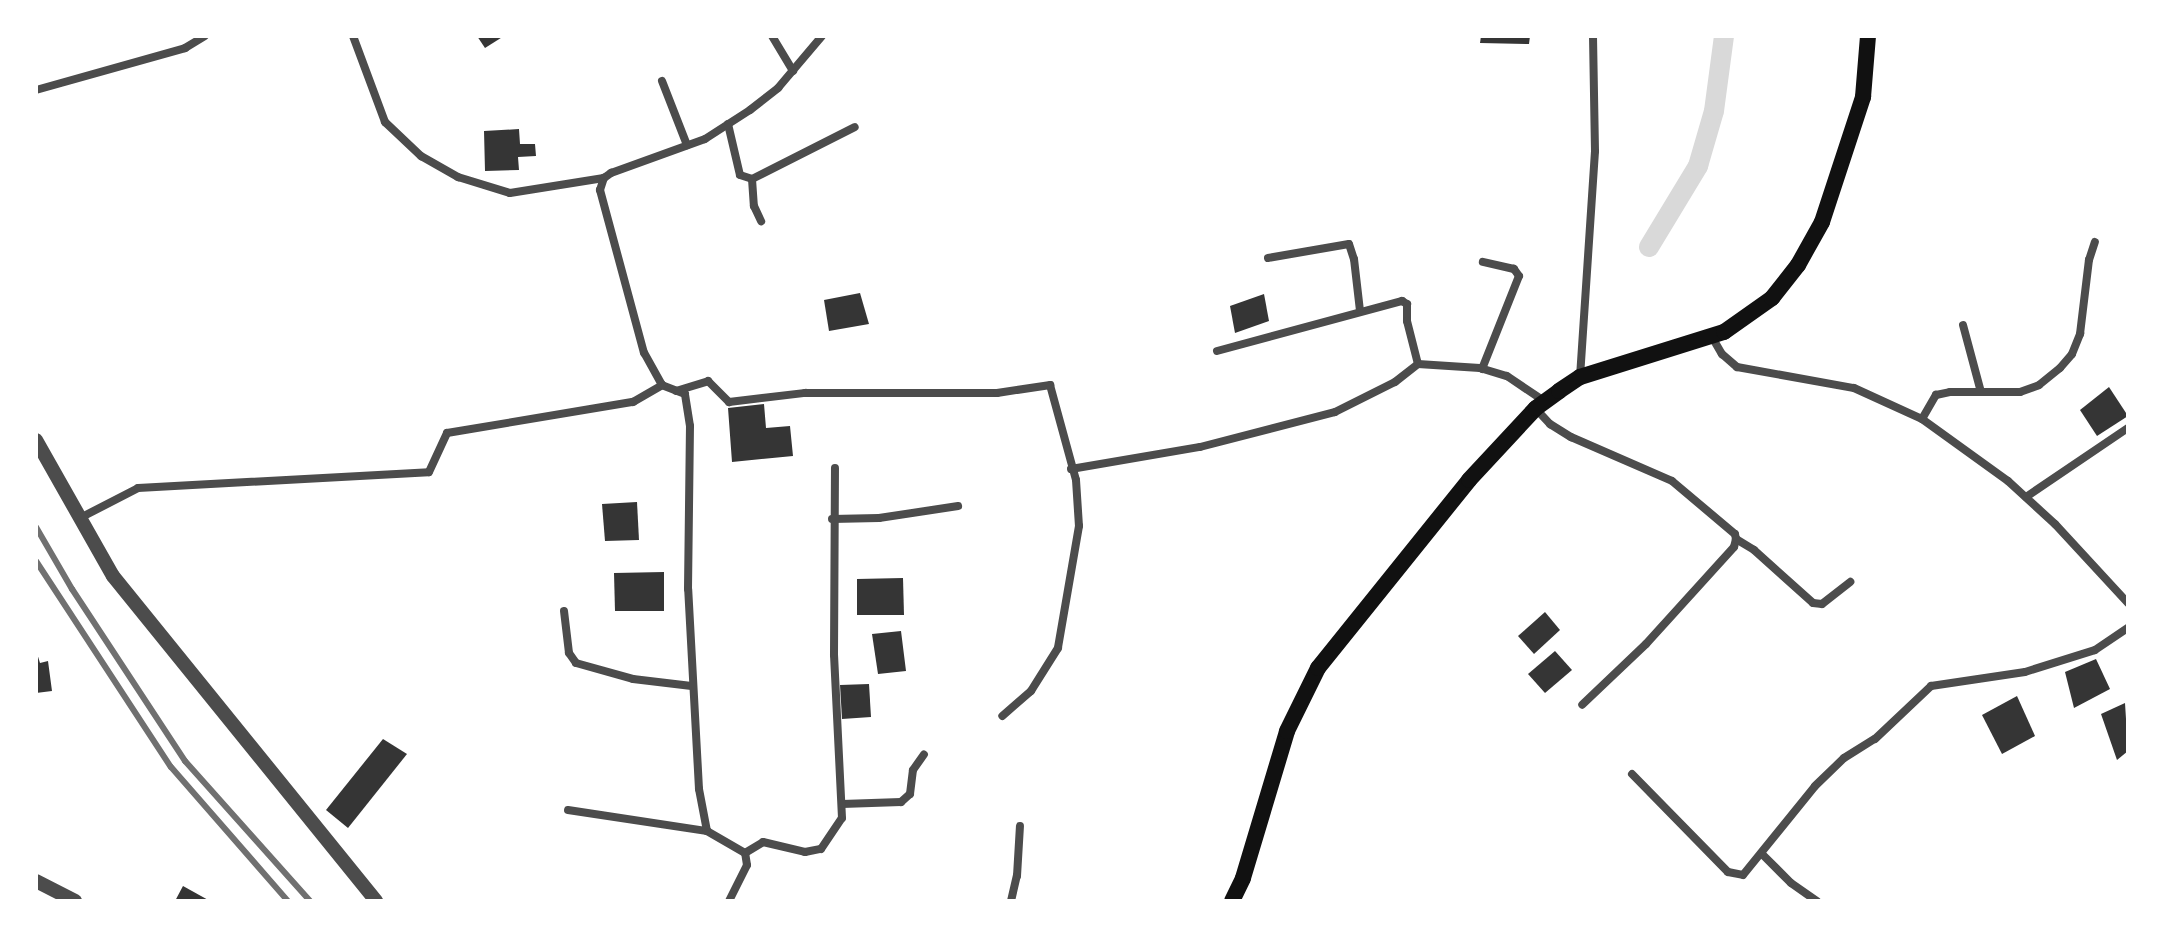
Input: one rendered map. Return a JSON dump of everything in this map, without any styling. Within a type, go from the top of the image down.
[{"type":"main road","points":[[1232,901],[1243,878],[1287,731],[1318,668],[1469,480],[1540,405],[1580,377],[1712,337],[1772,298],[1798,265],[1822,222],[1863,97],[1868,36]]},
{"type":"street","points":[[36,90],[185,48],[205,36]]},
{"type":"street","points":[[353,36],[385,122],[421,156],[458,177],[510,193],[604,178],[705,139],[778,88],[822,36]]},
{"type":"street","points":[[772,36],[793,71]]},
{"type":"street","points":[[1580,377],[1595,151],[1593,36]]},
{"type":"street","points":[[662,81],[687,145]]},
{"type":"street","points":[[728,124],[740,175],[752,179],[855,127]]},
{"type":"street","points":[[604,178],[600,190],[606,220],[644,353],[662,385],[685,394],[690,426],[692,686],[699,789],[707,831]]},
{"type":"street","points":[[752,179],[754,206],[761,221]]},
{"type":"street","points":[[1922,419],[1936,395],[2020,392],[2039,385],[2072,354],[2080,334],[2087,273],[2095,242]]},
{"type":"street","points":[[1268,258],[1349,244],[1354,259],[1360,311]]},
{"type":"street","points":[[1482,369],[1519,276],[1514,269],[1483,262]]},
{"type":"street","points":[[1217,351],[1360,311],[1405,302],[1418,364]]},
{"type":"street","points":[[1963,325],[1981,392]]},
{"type":"street","points":[[1712,337],[1722,354],[1737,367],[1854,388],[1922,419],[2026,497],[2128,603]]},
{"type":"street","points":[[1071,469],[1200,447],[1321,416],[1395,382],[1418,364],[1482,369],[1517,381],[1540,405],[1550,424],[1571,437],[1672,481],[1735,534],[1734,547],[1646,644],[1582,705]]},
{"type":"street","points":[[676,391],[708,381],[729,402],[805,393],[997,393],[1050,385],[1079,497],[1079,526],[1058,648],[1031,691],[1002,716]]},
{"type":"street","points":[[80,518],[138,488],[429,472],[447,433],[633,402],[662,385]]},
{"type":"street","points":[[2026,497],[2128,428]]},
{"type":"street","points":[[36,440],[113,576],[376,901]]},
{"type":"street","points":[[745,853],[763,842],[805,852],[821,849],[842,818],[836,736],[832,519],[835,468]]},
{"type":"street","points":[[832,519],[879,518],[958,506]]},
{"type":"street","points":[[1736,539],[1754,550],[1815,604],[1822,604],[1850,582]]},
{"type":"street","points":[[564,611],[569,653],[576,663],[633,679],[692,686]]},
{"type":"street","points":[[1632,774],[1730,874],[1743,875],[1815,786],[1844,758],[1875,739],[1931,686],[2025,672],[2095,650],[2128,628]]},
{"type":"street","points":[[842,804],[901,802],[910,794],[913,770],[924,754]]},
{"type":"street","points":[[568,810],[707,831],[745,853]]},
{"type":"street","points":[[1011,901],[1017,876],[1020,826]]},
{"type":"street","points":[[729,901],[747,865],[745,853]]},
{"type":"street","points":[[1762,854],[1791,883],[1817,901]]},
{"type":"street","points":[[36,881],[75,901]]},
{"type":"building","points":[[477,36],[504,36],[485,48]]},
{"type":"building","points":[[1481,36],[1530,36],[1529,44],[1480,43]]},
{"type":"building","points":[[519,129],[520,144],[535,144],[536,156],[518,157],[519,170],[485,171],[484,131]]},
{"type":"building","points":[[860,293],[869,324],[829,331],[824,300]]},
{"type":"building","points":[[1264,294],[1269,321],[1235,333],[1230,306]]},
{"type":"building","points":[[2109,387],[2128,416],[2097,436],[2080,410]]},
{"type":"building","points":[[764,404],[766,428],[790,426],[793,456],[732,462],[728,408]]},
{"type":"building","points":[[637,502],[639,540],[605,541],[602,504]]},
{"type":"building","points":[[664,572],[664,611],[615,611],[614,573]]},
{"type":"building","points":[[903,578],[904,615],[857,615],[857,579]]},
{"type":"building","points":[[1545,612],[1560,630],[1534,654],[1518,636]]},
{"type":"building","points":[[901,631],[906,671],[878,674],[872,634]]},
{"type":"building","points":[[36,650],[40,663],[48,661],[52,691],[36,693]]},
{"type":"building","points":[[1555,651],[1572,670],[1545,693],[1528,674]]},
{"type":"building","points":[[2096,659],[2110,689],[2074,708],[2065,672]]},
{"type":"building","points":[[869,684],[871,717],[842,719],[840,685]]},
{"type":"building","points":[[2017,696],[2035,736],[2002,754],[1982,715]]},
{"type":"building","points":[[2125,703],[2128,751],[2117,760],[2101,714]]},
{"type":"building","points":[[383,739],[407,754],[348,828],[326,810]]},
{"type":"building","points":[[183,886],[210,901],[175,901]]},
{"type":"waterway","points":[[1649,247],[1698,166],[1714,111],[1724,36]]},
{"type":"railway","points":[[36,527],[72,589],[185,761],[310,901]]},
{"type":"railway","points":[[36,561],[171,767],[288,901]]}]
